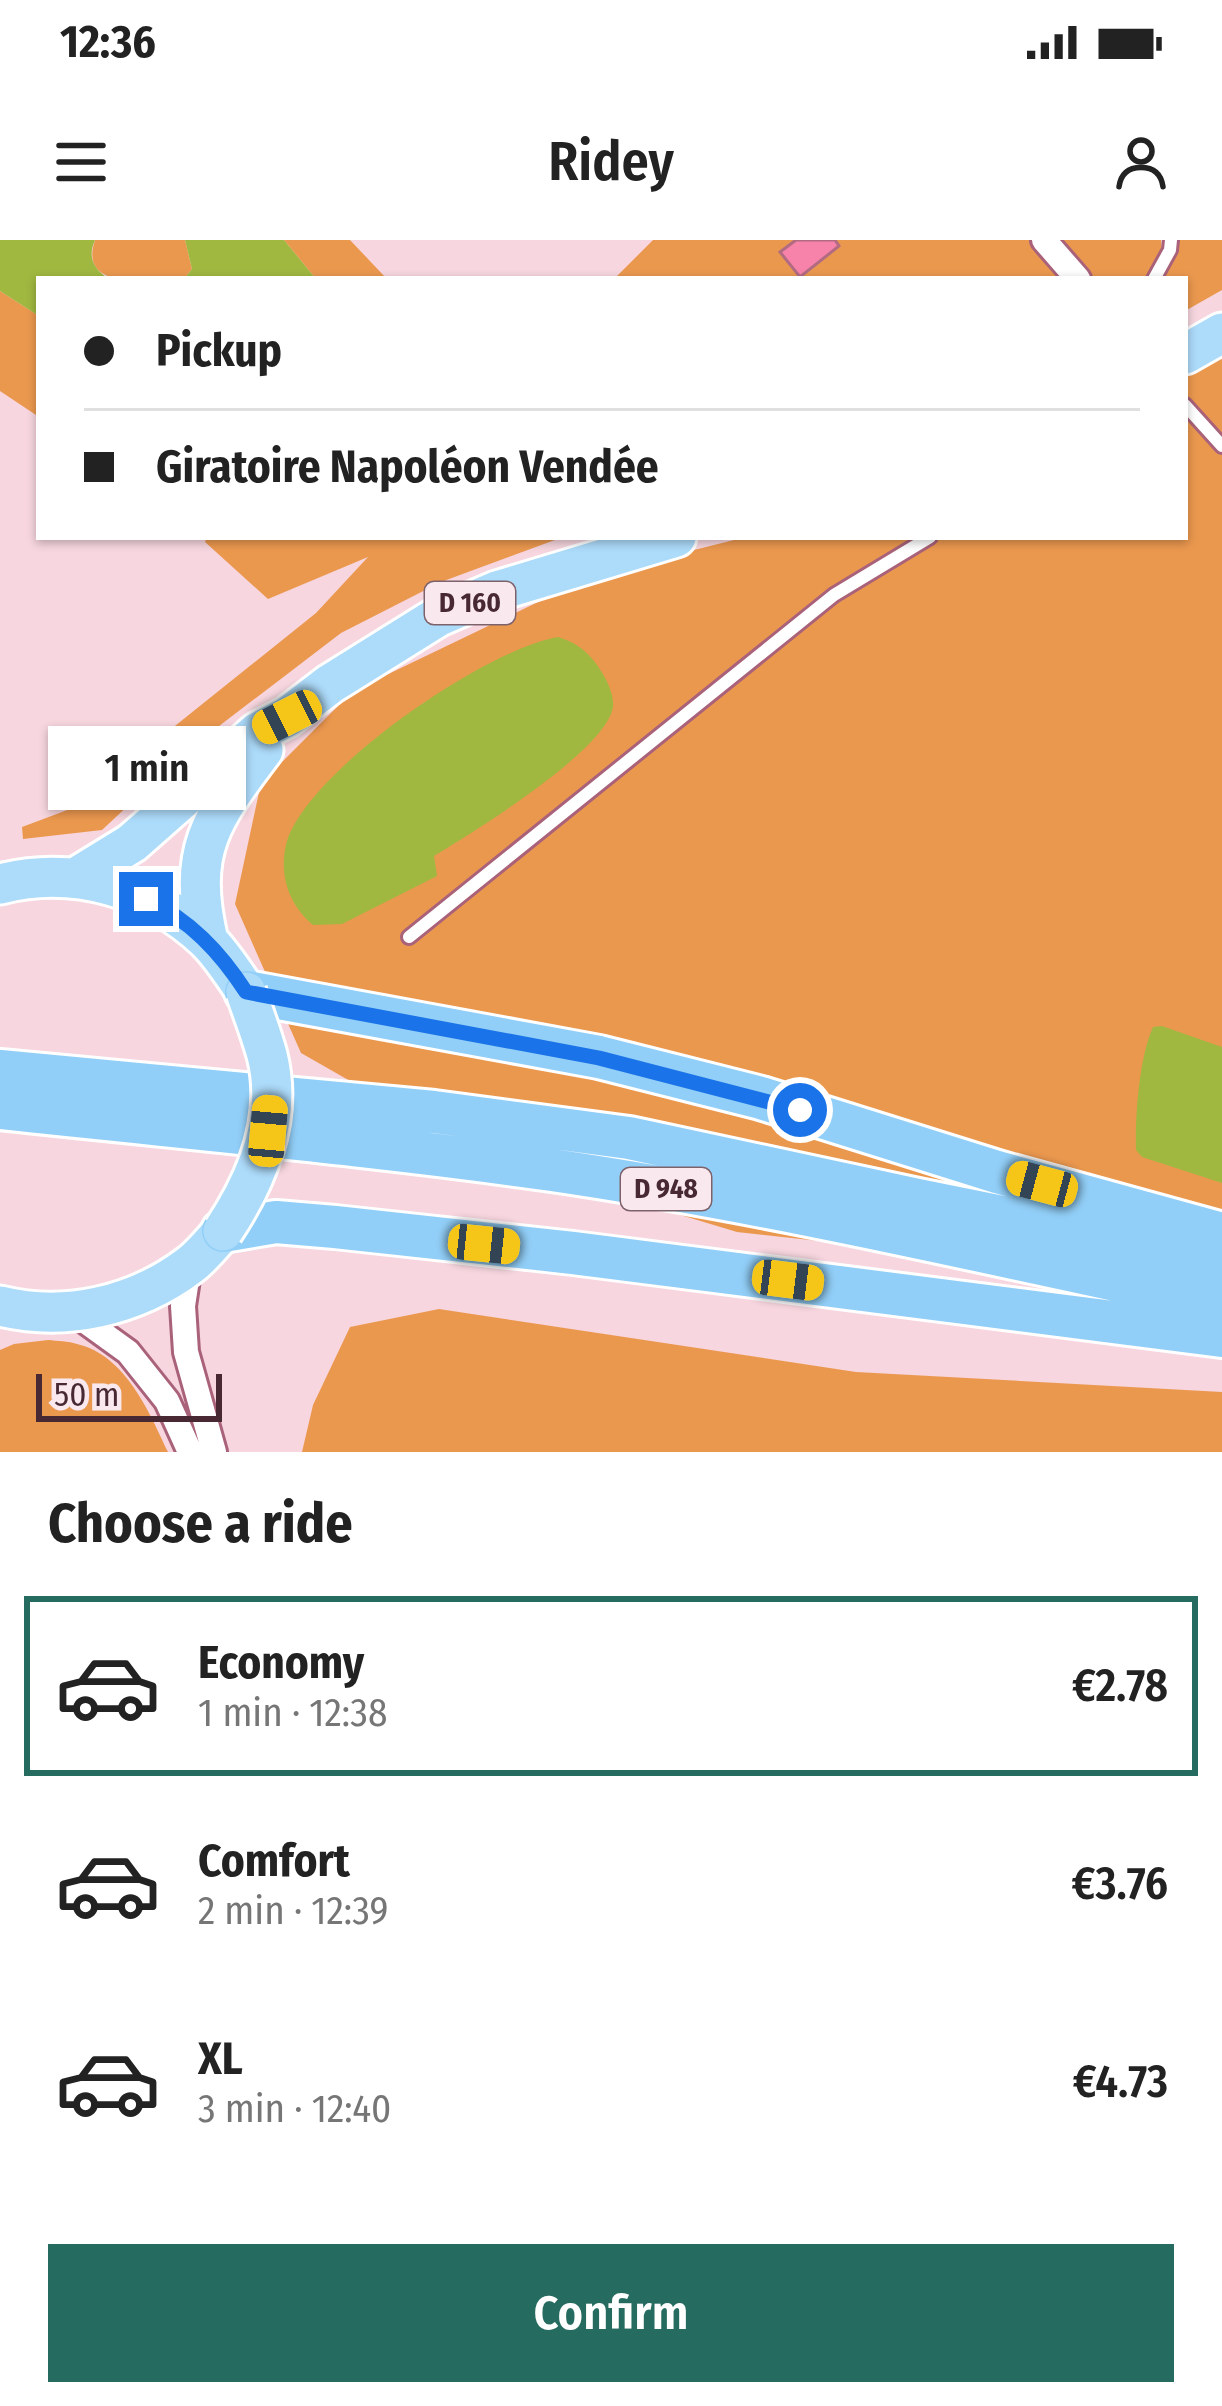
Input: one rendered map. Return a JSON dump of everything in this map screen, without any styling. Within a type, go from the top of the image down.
[{"type":"highway","points":[[246,992],[692,1080],[1222,1234]]},
{"type":"highway","points":[[0,1071],[103,1101]]},
{"type":"highway","points":[[0,1108],[103,1101]]},
{"type":"highway","name":"D 948","points":[[103,1101],[434,1112],[628,1138],[1222,1261]]},
{"type":"highway","name":"D 948","points":[[103,1101],[743,1202],[1222,1304]]},
{"type":"highway","points":[[223,1231],[276,1222],[335,1227],[1222,1336]]},
{"type":"main road","points":[[1188,352],[1222,333]]},
{"type":"main road","name":"D 160","points":[[75,878],[132,843],[258,732],[440,616],[497,591],[666,540]]},
{"type":"main road","name":"D 160","points":[[208,941],[200,892],[202,849],[220,806],[287,717]]},
{"type":"main road","points":[[6,875],[75,878],[124,888],[169,910],[208,941],[246,992],[268,1058],[271,1095],[259,1167],[244,1200],[223,1231],[189,1266],[116,1304],[74,1312],[6,1313]]},
{"type":"street","points":[[1044,240],[1075,276]]},
{"type":"street","points":[[189,1266],[183,1306],[186,1352],[214,1452]]},
{"type":"street","points":[[74,1312],[128,1352],[167,1401],[190,1452]]},
{"type":"lane","points":[[1156,276],[1171,240]]},
{"type":"lane","points":[[1188,408],[1222,446]]},
{"type":"lane","points":[[409,938],[834,595],[925,540]]},
{"type":"shaded area","points":[[0,240],[95,240],[93,262],[105,276],[36,276],[36,314],[0,291]]},
{"type":"shaded area","points":[[95,240],[185,240],[192,269],[186,276],[107,276],[92,257]]},
{"type":"shaded area","points":[[185,240],[284,240],[314,276],[186,276],[192,269]]},
{"type":"shaded area","points":[[284,240],[350,240],[384,276],[314,276]]},
{"type":"shaded area","points":[[653,240],[1161,240],[1162,249],[1148,276],[617,276]]},
{"type":"shaded area","points":[[1175,240],[1222,240],[1222,290],[1188,309],[1188,276],[1160,276]]},
{"type":"shaded area","points":[[0,291],[36,314],[36,415],[0,391]]},
{"type":"shaded area","points":[[1222,345],[1222,1285],[737,1232],[478,1154],[301,1053],[235,904],[261,783],[353,691],[594,575],[734,540],[1188,540],[1188,362]]},
{"type":"shaded area","points":[[555,540],[441,582],[341,633],[189,749],[102,830],[23,839],[22,827],[86,803],[105,782],[316,613],[368,557],[268,599],[205,542]]},
{"type":"shaded area","points":[[558,637],[588,654],[611,692],[613,706],[606,724],[589,744],[536,788],[434,856],[437,876],[342,924],[313,925],[297,908],[287,887],[285,853],[302,812],[329,780],[404,716],[447,688],[527,646]]},
{"type":"shaded area","points":[[1153,1027],[1222,1047],[1222,1183],[1142,1157],[1136,1150],[1144,1055]]},
{"type":"shaded area","points":[[439,1309],[856,1372],[1222,1392],[1222,1452],[302,1452],[313,1405],[350,1327]]},
{"type":"shaded area","points":[[48,1340],[94,1350],[122,1372],[168,1452],[0,1452],[0,1350]]},
{"type":"building","points":[[796,240],[835,240],[839,246],[801,276],[780,252]]},
{"type":"route","points":[[146,899],[169,910],[208,941],[246,992],[599,1058],[800,1110]]}]
